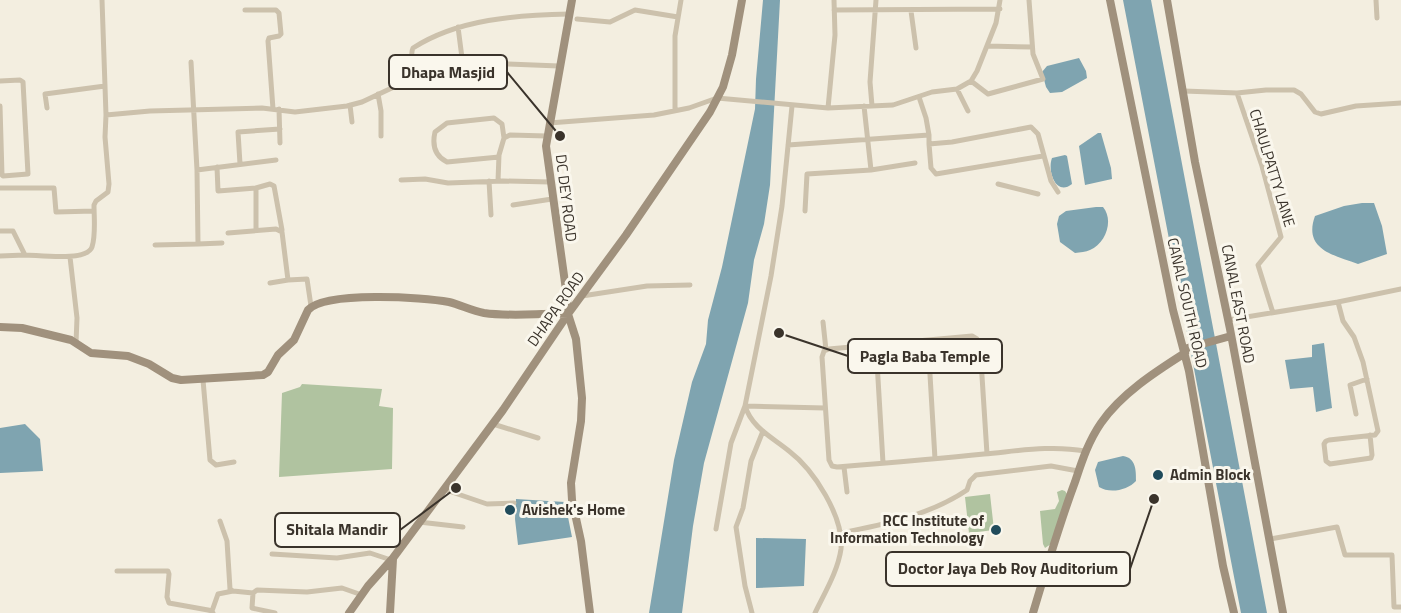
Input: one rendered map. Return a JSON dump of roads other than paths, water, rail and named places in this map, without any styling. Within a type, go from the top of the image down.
[{"type":"street","points":[[0,256],[70,257],[87,254],[92,248],[96,201],[108,192],[110,184],[105,137],[102,0]]},
{"type":"street","name":"DC DEY ROAD","points":[[572,0],[546,146],[568,314],[576,339],[582,398],[581,421],[571,483],[590,613]]},
{"type":"street","points":[[675,110],[675,36],[681,0]]},
{"type":"street","name":"DHAPA ROAD","points":[[349,613],[492,424],[626,235],[717,98],[723,87],[732,55],[742,0]]},
{"type":"street","points":[[828,108],[836,35],[834,0]]},
{"type":"street","points":[[872,106],[870,82],[876,0]]},
{"type":"street","points":[[549,123],[654,115],[717,98],[828,108],[893,105],[957,89],[971,81],[977,71],[1000,9],[1000,0]]},
{"type":"street","points":[[971,81],[988,94],[1042,80],[1033,54],[1029,0]]},
{"type":"street","name":"CANAL SOUTH ROAD","points":[[1110,0],[1172,302],[1186,350],[1234,613]]},
{"type":"street","name":"CANAL EAST ROAD","points":[[1167,0],[1195,162],[1228,320],[1227,337],[1270,539],[1283,613]]},
{"type":"street","points":[[1376,0],[1377,18]]},
{"type":"street","points":[[834,10],[1000,9]]},
{"type":"street","points":[[245,10],[276,10],[279,13],[281,34],[269,38],[268,41],[280,143]]},
{"type":"street","points":[[577,19],[610,22],[635,10],[678,16]]},
{"type":"street","points":[[911,11],[916,48]]},
{"type":"street","points":[[106,115],[276,109],[295,112],[350,105],[413,78],[415,70],[411,54],[413,48],[458,27],[523,15],[569,14]]},
{"type":"street","points":[[458,27],[465,81]]},
{"type":"street","points":[[987,46],[1032,47]]},
{"type":"street","points":[[192,62],[198,244]]},
{"type":"street","points":[[508,64],[559,66]]},
{"type":"street","points":[[0,81],[20,80],[23,82],[28,174],[2,175],[0,106]]},
{"type":"street","points":[[47,108],[45,94],[105,86]]},
{"type":"street","points":[[957,89],[968,111]]},
{"type":"street","points":[[1184,91],[1237,93],[1294,90],[1301,94],[1314,112],[1321,114],[1356,106],[1401,103]]},
{"type":"street","name":"CHAULPATTY LANE","points":[[1237,93],[1262,166],[1281,237],[1258,265],[1274,313]]},
{"type":"street","points":[[378,94],[381,136]]},
{"type":"street","points":[[919,97],[929,135],[931,168],[936,174],[1043,156]]},
{"type":"street","points":[[350,105],[352,122]]},
{"type":"street","points":[[716,529],[731,443],[745,406],[768,298],[782,206],[792,106]]},
{"type":"street","points":[[864,106],[871,170]]},
{"type":"street","points":[[498,181],[499,157],[504,138],[502,124],[494,118],[447,123],[435,132],[433,140],[436,152],[440,159],[447,162],[499,157]]},
{"type":"street","points":[[929,144],[952,142],[1031,127],[1038,134],[1051,181],[1058,192]]},
{"type":"street","points":[[240,164],[238,132],[280,129]]},
{"type":"street","points":[[504,138],[510,135],[547,136]]},
{"type":"street","points":[[788,145],[929,135]]},
{"type":"street","points":[[197,170],[276,160]]},
{"type":"street","points":[[805,211],[807,174],[871,170],[915,163]]},
{"type":"street","points":[[217,167],[218,191],[256,188],[270,184],[274,186],[288,280]]},
{"type":"street","points":[[401,180],[425,179],[448,183],[550,182]]},
{"type":"street","points":[[489,181],[491,215]]},
{"type":"street","points":[[998,184],[1038,194]]},
{"type":"street","points":[[0,188],[54,188],[56,212],[94,211]]},
{"type":"street","points":[[256,188],[256,230]]},
{"type":"street","points":[[513,206],[552,199]]},
{"type":"street","points":[[228,233],[276,229],[282,232]]},
{"type":"street","points":[[0,231],[13,231],[24,255]]},
{"type":"street","points":[[155,245],[222,243]]},
{"type":"street","points":[[70,257],[77,324],[76,343]]},
{"type":"street","points":[[270,282],[307,279],[311,306]]},
{"type":"street","points":[[582,296],[647,286],[690,285]]},
{"type":"street","points":[[1228,320],[1401,289]]},
{"type":"street","points":[[0,327],[22,328],[71,340],[91,353],[128,356],[150,364],[172,378],[203,380],[263,375],[268,372],[278,355],[294,340],[311,306],[325,301],[367,296],[448,302],[482,313],[503,315],[568,314]]},
{"type":"street","points":[[1338,302],[1343,321],[1357,343],[1378,431],[1376,435],[1370,435],[1326,441],[1324,444],[1326,461],[1330,464],[1371,458],[1370,435]]},
{"type":"street","points":[[823,322],[826,350],[822,357],[825,408],[829,460],[832,466],[844,467],[1048,448],[1085,451]]},
{"type":"street","points":[[826,350],[972,336],[977,339],[980,345],[987,454]]},
{"type":"street","points":[[1033,613],[1060,522],[1085,451],[1101,423],[1118,403],[1186,350],[1227,337]]},
{"type":"street","points":[[928,341],[935,459]]},
{"type":"street","points":[[876,345],[883,463]]},
{"type":"street","points":[[1356,414],[1350,385],[1367,379]]},
{"type":"street","points":[[203,380],[210,460],[216,465],[234,462]]},
{"type":"street","points":[[745,406],[825,408]]},
{"type":"street","points":[[745,406],[754,425],[798,458],[807,468],[828,500],[840,533],[841,549],[837,564],[814,613]]},
{"type":"street","points":[[492,424],[538,438]]},
{"type":"street","points":[[752,613],[745,586],[736,527],[743,508],[751,461],[763,431]]},
{"type":"street","points":[[840,533],[921,512],[967,490],[970,481],[976,475],[1052,466],[1078,471]]},
{"type":"street","points":[[844,467],[848,492]]},
{"type":"street","points":[[443,489],[487,504],[514,502]]},
{"type":"street","points":[[220,521],[227,541],[230,589],[233,591]]},
{"type":"street","points":[[419,522],[463,527]]},
{"type":"street","points":[[1270,539],[1337,527],[1346,555],[1392,555],[1394,607],[1401,607]]},
{"type":"street","points":[[272,554],[338,558],[370,553],[392,559],[390,613]]},
{"type":"street","points":[[117,571],[168,572],[167,597],[169,603],[213,612],[218,594],[233,591],[307,592],[342,588],[362,595]]},
{"type":"street","points":[[253,593],[252,608],[275,613]]},
{"type":"water","points":[[763,0],[780,0],[770,185],[764,224],[754,260],[748,303],[704,463],[682,613],[649,613],[674,460],[692,382],[706,344],[708,320],[722,267],[755,109]]},
{"type":"water","points":[[1123,0],[1151,0],[1267,613],[1241,613]]},
{"type":"water","points":[[1079,58],[1087,78],[1062,92],[1050,93],[1042,72],[1047,66]]},
{"type":"water","points":[[1101,133],[1112,179],[1085,185],[1079,146]]},
{"type":"water","points":[[1065,155],[1072,184],[1061,187],[1054,181],[1051,163],[1052,158]]},
{"type":"water","points":[[1374,203],[1382,226],[1387,254],[1358,264],[1330,254],[1323,249],[1313,236],[1312,227],[1315,216],[1344,206]]},
{"type":"water","points":[[1103,207],[1106,212],[1107,231],[1096,247],[1075,253],[1060,242],[1057,224],[1059,216],[1066,211]]},
{"type":"water","points":[[1324,343],[1332,408],[1316,412],[1313,387],[1290,389],[1285,360],[1312,357],[1312,345]]},
{"type":"water","points":[[25,424],[40,439],[43,471],[0,473],[0,428]]},
{"type":"water","points":[[1123,456],[1133,462],[1136,481],[1119,490],[1099,487],[1095,470],[1098,462]]},
{"type":"water","points":[[516,499],[565,502],[572,537],[518,545],[515,519]]},
{"type":"water","points":[[756,538],[806,539],[804,586],[756,588]]},
{"type":"place","name":"Dhapa Masjid","points":[[560,136]]},
{"type":"place","name":"Pagla Baba Temple","points":[[779,333]]},
{"type":"place","name":"Admin Block","points":[[1158,475]]},
{"type":"place","name":"Shitala Mandir","points":[[456,488]]},
{"type":"place","name":"Doctor Jaya Deb Roy Auditorium","points":[[1154,499]]},
{"type":"place","name":"Avishek's Home","points":[[510,510]]},
{"type":"place","name":"RCC Institute of Information Technology","points":[[996,530]]}]
